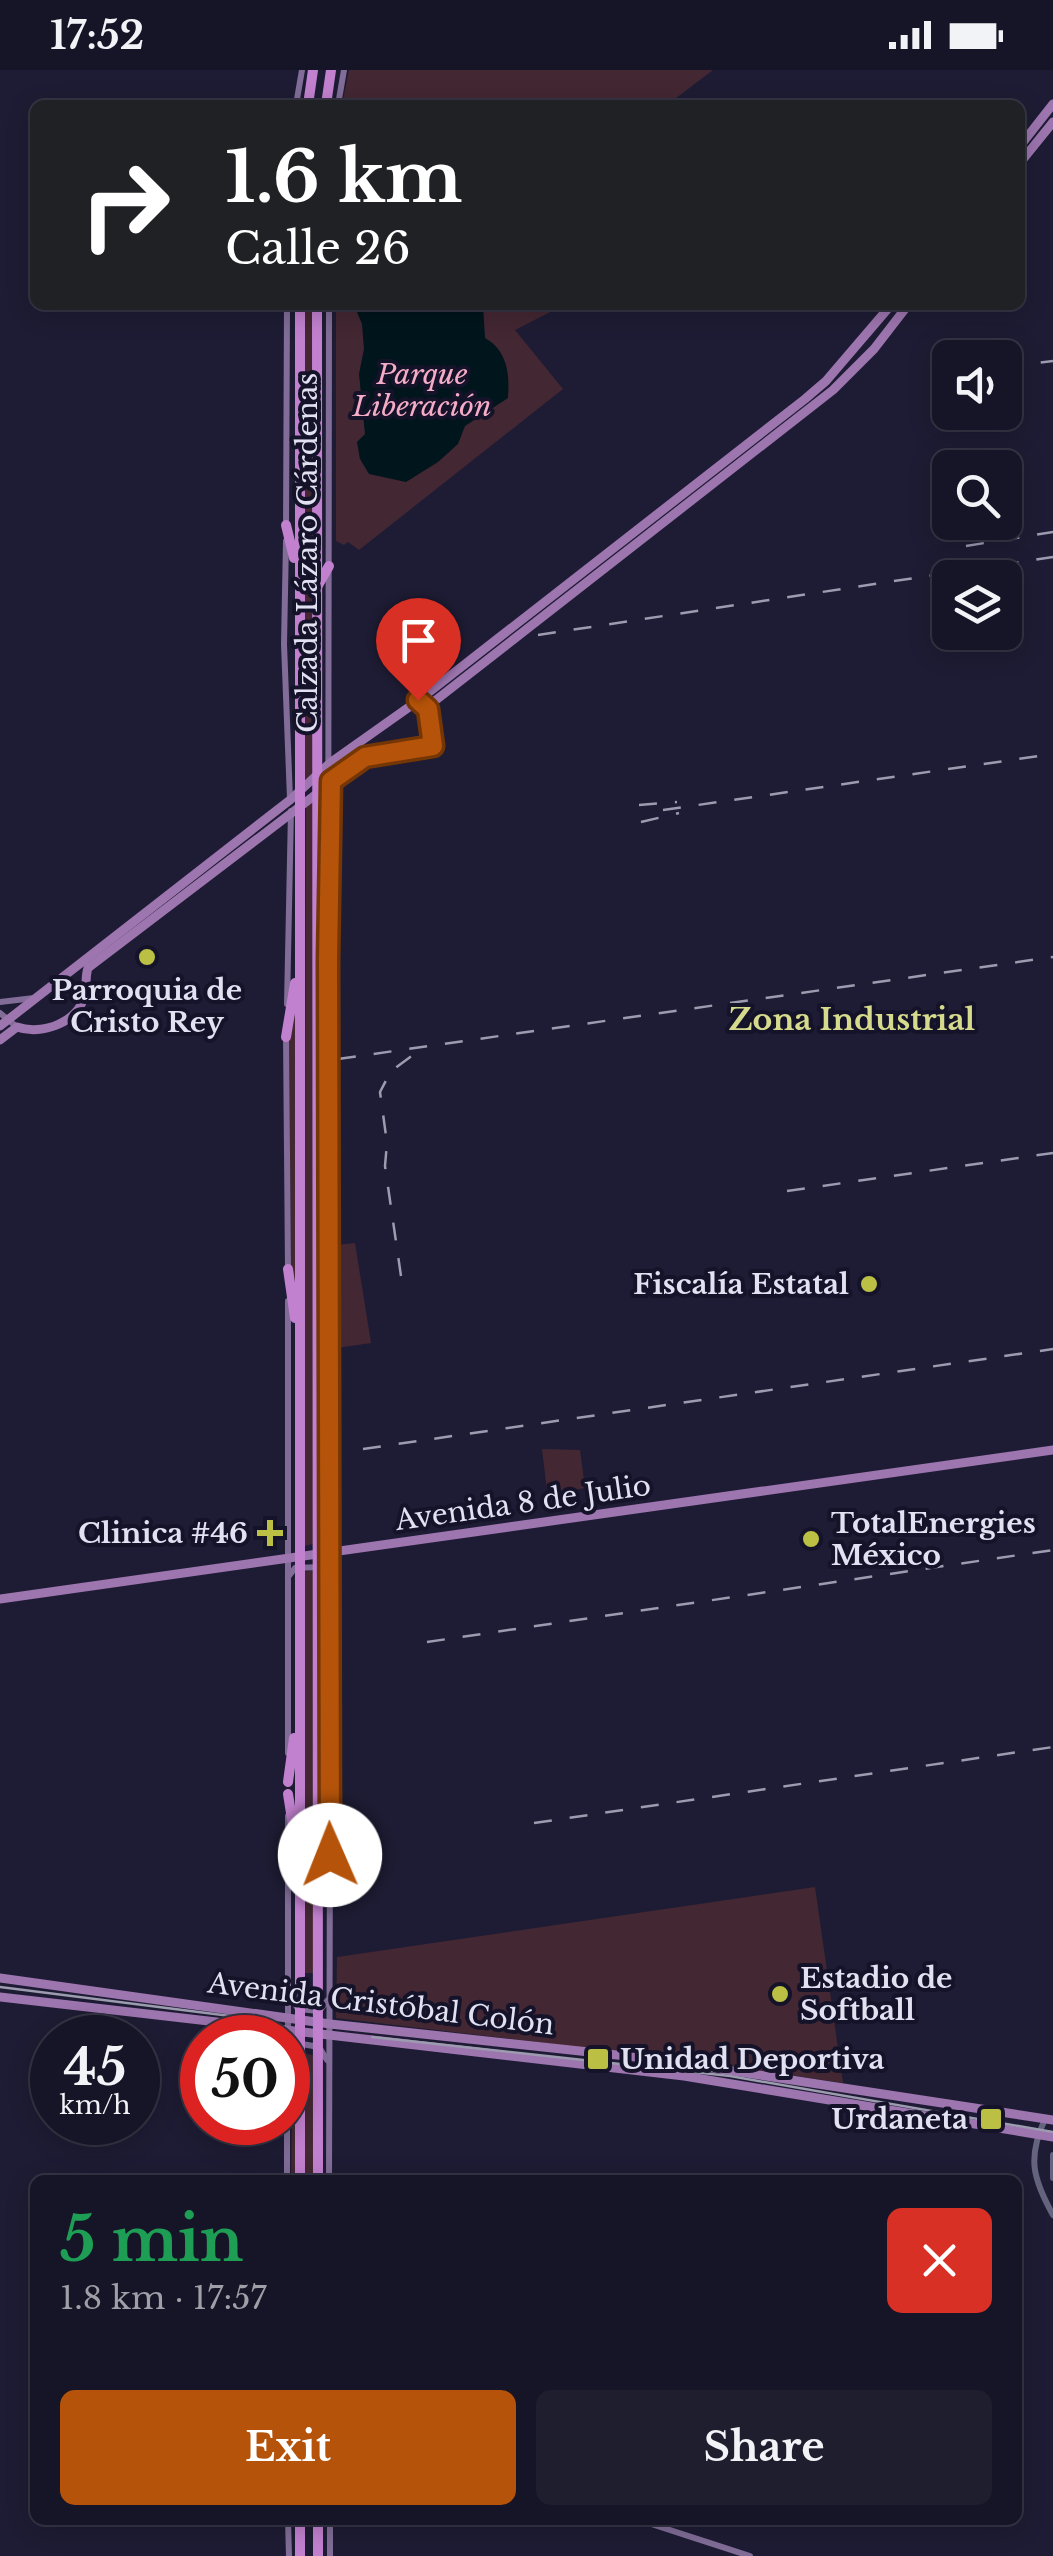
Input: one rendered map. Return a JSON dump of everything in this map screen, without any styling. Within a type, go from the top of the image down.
[{"type":"highway","points":[[309,100],[314,70]]},
{"type":"highway","points":[[327,100],[331,70]]},
{"type":"highway","name":"Calzada Lázaro Cárdenas","points":[[299,2175],[299,1692],[293,1578],[299,1536],[300,310]]},
{"type":"highway","name":"Calzada Lázaro Cárdenas","points":[[317,310],[317,2085],[322,2175]]},
{"type":"highway","points":[[286,525],[298,580]]},
{"type":"highway","points":[[316,588],[329,566]]},
{"type":"highway","points":[[286,1037],[300,937]]},
{"type":"highway","points":[[316,968],[328,1069]]},
{"type":"highway","points":[[288,1269],[299,1351]]},
{"type":"highway","points":[[316,1382],[329,1270]]},
{"type":"highway","points":[[299,1692],[288,1788],[300,1864]]},
{"type":"highway","points":[[317,1710],[329,1801]]},
{"type":"highway","points":[[318,1897],[330,1820]]},
{"type":"highway","points":[[300,2525],[300,2556]]},
{"type":"highway","points":[[318,2525],[318,2556]]},
{"type":"main road","points":[[297,100],[302,70]]},
{"type":"main road","points":[[339,100],[344,70]]},
{"type":"main road","points":[[1025,140],[1053,104]]},
{"type":"main road","points":[[1025,157],[1053,122]]},
{"type":"main road","name":"Calzada Lázaro Cárdenas","points":[[287,310],[284,644],[290,800],[286,1037],[288,1558],[293,1578],[288,2015]]},
{"type":"main road","name":"Calzada Lázaro Cárdenas","points":[[323,2175],[330,2036],[329,310]]},
{"type":"main road","points":[[423,704],[826,382],[887,310]]},
{"type":"main road","points":[[0,1040],[6,1021],[290,800],[330,763],[423,704],[833,390],[874,349],[904,310]]},
{"type":"main road","points":[[6,1021],[42,1030],[71,1016],[85,995],[88,968],[331,781],[365,757],[433,746],[423,704]]},
{"type":"main road","points":[[0,1002],[35,998]]},
{"type":"main road","name":"Avenida 8 de Julio","points":[[0,1599],[1053,1450]]},
{"type":"main road","points":[[293,1578],[295,1568],[322,1569],[330,1632]]},
{"type":"main road","name":"Avenida Cristóbal Colón","points":[[0,1978],[262,2015]]},
{"type":"main road","points":[[288,1989],[298,2009],[321,2010],[330,1996]]},
{"type":"main road","name":"Avenida Cristóbal Colón","points":[[0,1997],[180,2019]]},
{"type":"main road","name":"Avenida Cristóbal Colón","points":[[310,2021],[654,2059],[1051,2122]]},
{"type":"main road","points":[[344,2038],[356,2027]]},
{"type":"main road","name":"Avenida Cristóbal Colón","points":[[310,2034],[760,2086],[1053,2138]]},
{"type":"main road","points":[[310,2045],[319,2046],[329,2066]]},
{"type":"main road","points":[[286,2175],[287,2145]]},
{"type":"main road","points":[[288,2525],[288,2556]]},
{"type":"main road","points":[[330,2525],[330,2556]]},
{"type":"main road","points":[[654,2525],[749,2556]]},
{"type":"street","points":[[1051,2122],[1038,2135],[1032,2164],[1053,2215]]},
{"type":"street","points":[[1053,2154],[1053,2178]]},
{"type":"green space","points":[[349,70],[713,70],[674,100],[343,100]]},
{"type":"green space","points":[[304,310],[314,310],[313,775],[304,781]]},
{"type":"green space","name":"Parque Liberación","points":[[336,310],[554,310],[515,330],[563,389],[359,550],[348,542],[344,545],[336,541]]},
{"type":"green space","points":[[314,801],[313,1544],[304,1546],[306,807]]},
{"type":"green space","points":[[298,985],[298,1320],[291,1270],[289,1036]]},
{"type":"green space","points":[[355,1243],[371,1343],[336,1348],[336,1245]]},
{"type":"green space","points":[[542,1449],[580,1450],[585,1488],[562,1492],[564,1507],[549,1508]]},
{"type":"green space","points":[[314,1570],[314,1973],[303,1973],[303,1572]]},
{"type":"green space","points":[[815,1887],[843,2083],[336,2018],[337,1957]]},
{"type":"green space","points":[[310,2054],[321,2058],[314,2175],[291,2175],[292,2145],[310,2145]]},
{"type":"water","points":[[356,310],[483,310],[485,338],[498,349],[506,364],[508,398],[465,426],[458,444],[406,482],[369,474],[360,459],[357,442],[365,434],[359,374],[364,349]]},
{"type":"tram line","points":[[0,1987],[222,2015]]},
{"type":"tram line","points":[[372,2037],[730,2076],[1053,2132]]},
{"type":"railway","points":[[1022,365],[1053,361]]},
{"type":"railway","points":[[966,546],[1053,532]]},
{"type":"railway","points":[[538,635],[1053,557]]},
{"type":"railway","points":[[663,810],[1053,754]]},
{"type":"railway","points":[[639,805],[677,802]]},
{"type":"railway","points":[[641,822],[679,813]]},
{"type":"railway","points":[[338,1059],[1053,957]]},
{"type":"railway","points":[[401,1276],[385,1166],[387,1143],[380,1092],[391,1071],[420,1050]]},
{"type":"railway","points":[[787,1191],[1053,1153]]},
{"type":"railway","points":[[363,1449],[1053,1349]]},
{"type":"railway","points":[[427,1642],[1053,1550]]},
{"type":"railway","points":[[534,1823],[1053,1747]]},
{"type":"place","name":"Parroquia de Cristo Rey","points":[[147,957]]},
{"type":"place","name":"Fiscalía Estatal","points":[[869,1284]]},
{"type":"place","name":"Clinica #46","points":[[270,1533]]},
{"type":"place","name":"TotalEnergies México","points":[[811,1539]]},
{"type":"place","name":"Estadio de Softball","points":[[780,1994]]},
{"type":"place","name":"Unidad Deportiva","points":[[598,2059]]},
{"type":"place","name":"Urdaneta","points":[[991,2119]]},
{"type":"district","name":"Zona Industrial","points":[[852,1019]]},
{"type":"route","points":[[330,1855],[331,781],[365,757],[433,746],[428,709],[418,700]]}]
